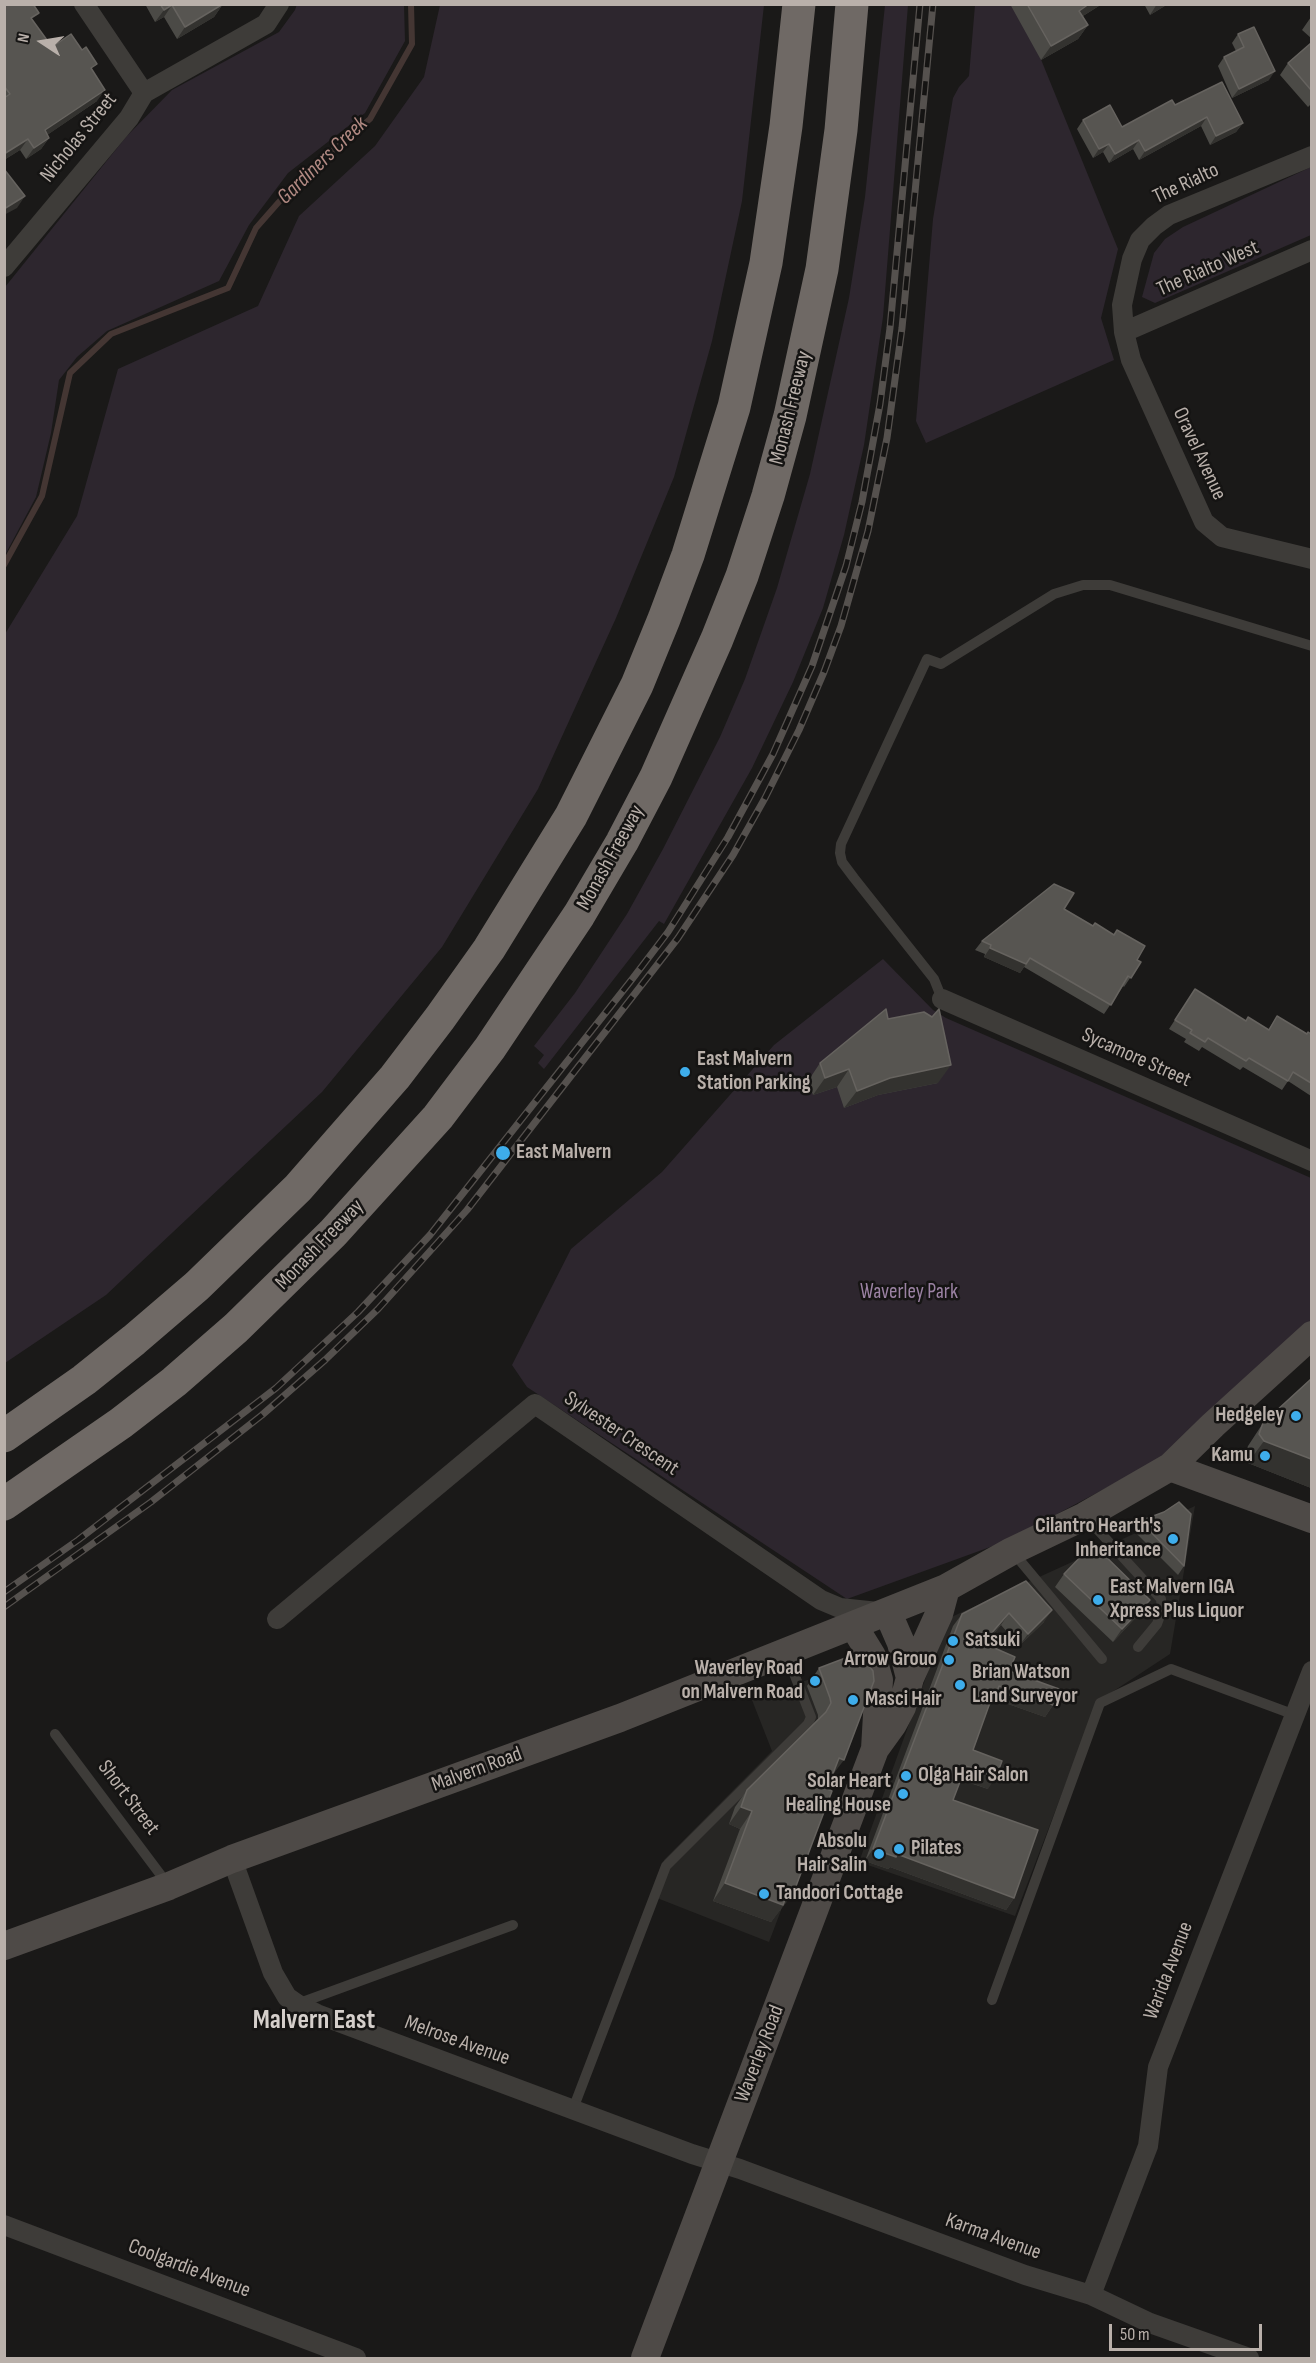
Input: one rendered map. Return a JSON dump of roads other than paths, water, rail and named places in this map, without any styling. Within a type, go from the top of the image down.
[{"type":"highway","points":[[4,1436],[84,1380],[134,1340],[197,1286],[298,1188],[381,1094],[440,1018],[489,949],[572,816],[637,685],[664,620],[699,522],[734,407],[766,263],[786,126],[799,4]]},
{"type":"highway","name":"Monash Freeway","points":[[4,1504],[113,1429],[174,1382],[236,1328],[333,1233],[438,1117],[490,1048],[579,915],[616,851],[656,777],[717,639],[742,576],[790,416],[824,259],[841,130],[852,4]]},
{"type":"main road","points":[[910,1678],[939,1614],[946,1588],[1012,1551],[1085,1516],[1170,1467],[1311,1335]]},
{"type":"main road","points":[[1170,1467],[1311,1519]]},
{"type":"main road","name":"Malvern Road","points":[[4,1946],[169,1886],[232,1859],[620,1718],[786,1653],[846,1617],[888,1613],[946,1588]]},
{"type":"main road","name":"Waverley Road","points":[[645,2358],[875,1749],[902,1707],[910,1678],[901,1643],[888,1613]]},
{"type":"main road","name":"Waverley Road","points":[[846,1617],[872,1656],[879,1680],[875,1749]]},
{"type":"street","name":"Nicholas Street","points":[[4,267],[129,118],[144,93],[84,4]]},
{"type":"street","points":[[144,93],[266,24],[279,4]]},
{"type":"street","name":"The Rialto","points":[[1124,332],[1122,305],[1132,259],[1140,240],[1154,226],[1169,215],[1311,156]]},
{"type":"street","name":"The Rialto West","points":[[1124,332],[1311,250]]},
{"type":"street","name":"Oravel Avenue","points":[[1124,332],[1134,368],[1204,522],[1222,537],[1311,558]]},
{"type":"street","name":"Sycamore Street","points":[[942,999],[1311,1161]]},
{"type":"street","name":"Sylvester Crescent","points":[[277,1619],[535,1404],[846,1617]]},
{"type":"street","name":"Warida Avenue","points":[[1091,2295],[1148,2146],[1158,2067],[1311,1671]]},
{"type":"street","name":"Melrose Avenue","points":[[232,1859],[276,1980],[287,1997],[297,2004],[317,2014],[719,2163]]},
{"type":"street","name":"Karma Avenue","points":[[719,2163],[1025,2275],[1091,2295],[1150,2323],[1249,2358]]},
{"type":"street","name":"Coolgardie Avenue","points":[[4,2225],[356,2358]]},
{"type":"lane","points":[[942,999],[934,979],[842,862],[840,853],[841,844],[850,823],[927,659],[941,664],[1054,594],[1083,585],[1110,585],[1311,646]]},
{"type":"lane","points":[[1085,1516],[1161,1599],[1162,1610],[1157,1624],[1138,1647]]},
{"type":"lane","points":[[1012,1551],[1102,1659]]},
{"type":"lane","points":[[573,2109],[666,1866],[808,1724],[811,1717],[786,1653]]},
{"type":"lane","points":[[992,2000],[1100,1703],[1171,1669],[1295,1715]]},
{"type":"lane","name":"Short Street","points":[[55,1734],[169,1886]]},
{"type":"lane","points":[[297,2004],[513,1925]]},
{"type":"waterway","name":"Gardiners Creek","points":[[4,565],[42,496],[70,373],[111,334],[228,288],[256,228],[300,178],[370,119],[412,44],[411,4]]},
{"type":"railway","points":[[4,1592],[78,1540],[276,1388],[358,1312],[430,1235],[633,978],[668,932],[728,837],[773,754],[812,666],[846,566],[862,502],[880,404],[890,328],[920,4]]},
{"type":"railway","points":[[4,1607],[151,1502],[262,1415],[325,1360],[378,1309],[467,1210],[678,938],[733,855],[799,730],[824,672],[841,626],[868,531],[887,438],[902,328],[933,4]]},
{"type":"place","name":"East Malvern Station Parking","points":[[685,1072]]},
{"type":"place","name":"East Malvern","points":[[503,1153]]},
{"type":"place","name":"Hedgeley","points":[[1296,1416]]},
{"type":"place","name":"Kamu","points":[[1265,1456]]},
{"type":"place","name":"Cilantro Hearth's Inheritance","points":[[1173,1539]]},
{"type":"place","name":"East Malvern IGA Xpress Plus Liquor","points":[[1098,1600]]},
{"type":"place","name":"Satsuki","points":[[953,1641]]},
{"type":"place","name":"Arrow Grouo","points":[[949,1660]]},
{"type":"place","name":"Waverley Road on Malvern Road","points":[[815,1681]]},
{"type":"place","name":"Brian Watson Land Surveyor","points":[[960,1685]]},
{"type":"place","name":"Masci Hair","points":[[853,1700]]},
{"type":"place","name":"Olga Hair Salon","points":[[906,1776]]},
{"type":"place","name":"Solar Heart Healing House","points":[[903,1794]]},
{"type":"place","name":"Pilates","points":[[899,1849]]},
{"type":"place","name":"Absolu Hair Salin","points":[[879,1854]]},
{"type":"place","name":"Tandoori Cottage","points":[[764,1894]]},
{"type":"district","name":"Malvern East","points":[[314,2021]]},
{"type":"park label","name":"Waverley Park","points":[[909,1293]]}]
